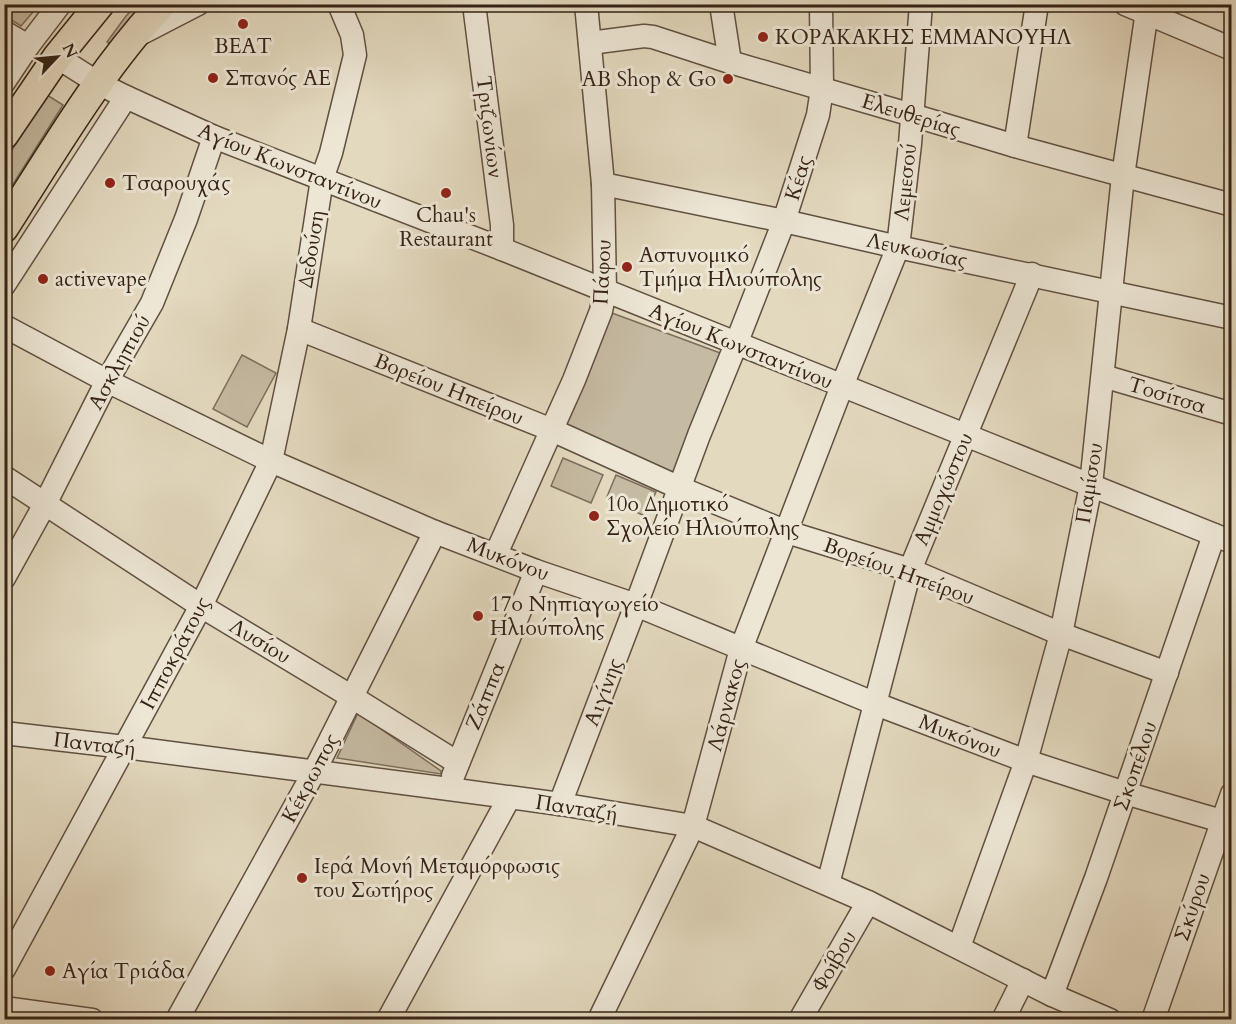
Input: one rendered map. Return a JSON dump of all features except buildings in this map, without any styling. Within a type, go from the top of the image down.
[{"type":"main road","points":[[4,135],[57,57],[100,4]]},
{"type":"main road","points":[[4,228],[98,83],[162,4]]},
{"type":"street","points":[[4,82],[60,4]]},
{"type":"street","points":[[133,37],[198,4]]},
{"type":"street","name":"Δεδούση","points":[[271,461],[299,329],[322,179],[331,153],[355,55],[352,35],[339,4]]},
{"type":"street","name":"Τριζωνίων","points":[[474,4],[502,225],[502,249]]},
{"type":"street","name":"Πάφου","points":[[496,554],[574,380],[601,311],[605,291],[603,184],[586,4]]},
{"type":"street","points":[[721,4],[730,62]]},
{"type":"street","name":"Κέας","points":[[736,344],[784,221],[818,115],[822,89],[821,4]]},
{"type":"street","name":"Λεμεσού","points":[[842,386],[898,247],[921,4]]},
{"type":"street","points":[[1015,147],[1037,4]]},
{"type":"street","points":[[1125,4],[1147,9],[1232,50]]},
{"type":"street","name":"Παμίσου","points":[[958,947],[1026,761],[1061,634],[1091,485],[1123,176],[1147,9]]},
{"type":"street","points":[[4,32],[28,46]]},
{"type":"street","name":"Ελευθερίας","points":[[590,43],[644,36],[653,37],[1015,147],[1232,205]]},
{"type":"street","name":"Αγίου Κωνσταντίνου","points":[[57,57],[98,83],[214,137],[502,249],[1223,538]]},
{"type":"street","points":[[4,285],[126,97]]},
{"type":"street","name":"Ασκληπιού","points":[[4,578],[45,504],[107,381],[152,303],[186,219],[214,137]]},
{"type":"street","name":"Λευκωσίας","points":[[603,184],[1232,318]]},
{"type":"street","name":"Αμμοχώστου","points":[[828,884],[910,570],[1032,274]]},
{"type":"street","name":"Μυκόνου","points":[[4,326],[107,381],[271,461],[435,532],[536,571],[636,605],[876,704],[1026,761],[1227,823]]},
{"type":"street","name":"Βορείου Ηπείρου","points":[[299,329],[552,430],[680,488],[787,532],[910,570],[1061,634],[1167,673]]},
{"type":"street","name":"Αιγίνης","points":[[560,804],[699,435],[736,344]]},
{"type":"street","name":"Τοσίτσα","points":[[1103,376],[1232,414]]},
{"type":"street","name":"Λάρνακος","points":[[599,1020],[693,826],[741,649],[842,386]]},
{"type":"street","name":"Ιπποκράτους","points":[[4,969],[201,606],[271,461]]},
{"type":"street","name":"Λυσίου","points":[[4,477],[201,606],[352,696],[458,763]]},
{"type":"street","name":"Κέκρωπος","points":[[177,1020],[314,772],[435,532]]},
{"type":"street","name":"Σκοπέλου","points":[[1052,995],[1167,673],[1223,538]]},
{"type":"street","name":"Ζάππα","points":[[449,789],[536,571]]},
{"type":"street","name":"Πανταζή","points":[[4,733],[449,789],[560,804],[693,826],[868,902],[1052,995],[1110,1020]]},
{"type":"street","name":"Σκύρου","points":[[1153,1020],[1227,823],[1232,794]]},
{"type":"street","points":[[388,1020],[509,798]]},
{"type":"street","name":"Φοίβου","points":[[800,1020],[868,902]]},
{"type":"street","points":[[1003,1020],[1023,980]]},
{"type":"street","points":[[4,1008],[92,1020]]},
{"type":"shaded area","points":[[4,5],[39,5],[21,26],[5,16]]},
{"type":"shaded area","points":[[137,5],[144,5],[108,43],[126,16]]},
{"type":"shaded area","points":[[47,95],[63,105],[5,197],[5,161]]},
{"type":"shaded area","points":[[612,313],[723,354],[678,476],[564,425]]},
{"type":"shaded area","points":[[242,355],[276,373],[247,427],[213,409]]},
{"type":"shaded area","points":[[563,458],[603,475],[591,503],[551,486]]},
{"type":"shaded area","points":[[616,475],[656,492],[645,516],[606,499]]},
{"type":"shaded area","points":[[358,713],[441,771],[441,774],[337,758]]},
{"type":"place","name":"ΒΕΑΤ","points":[[243,24]]},
{"type":"place","name":"ΚΟΡΑΚΑΚΗΣ ΕΜΜΑΝΟΥΗΛ","points":[[763,37]]},
{"type":"place","name":"Σπανός ΑΕ","points":[[213,78]]},
{"type":"place","name":"ΑΒ Shop & Go","points":[[728,79]]},
{"type":"place","name":"Τσαρουχάς","points":[[110,183]]},
{"type":"place","name":"Chau's Restaurant","points":[[446,193]]},
{"type":"place","name":"Αστυνομικό Τμήμα Ηλιούπολης","points":[[627,267]]},
{"type":"place","name":"activevape","points":[[43,279]]},
{"type":"place","name":"10ο Δημοτικό Σχολείο Ηλιούπολης","points":[[594,516]]},
{"type":"place","name":"17ο Νηπιαγωγείο Ηλιούπολης","points":[[478,616]]},
{"type":"place","name":"Ιερά Μονή Μεταμόρφωσις του Σωτήρος","points":[[302,878]]},
{"type":"place","name":"Αγία Τριάδα","points":[[50,971]]}]
